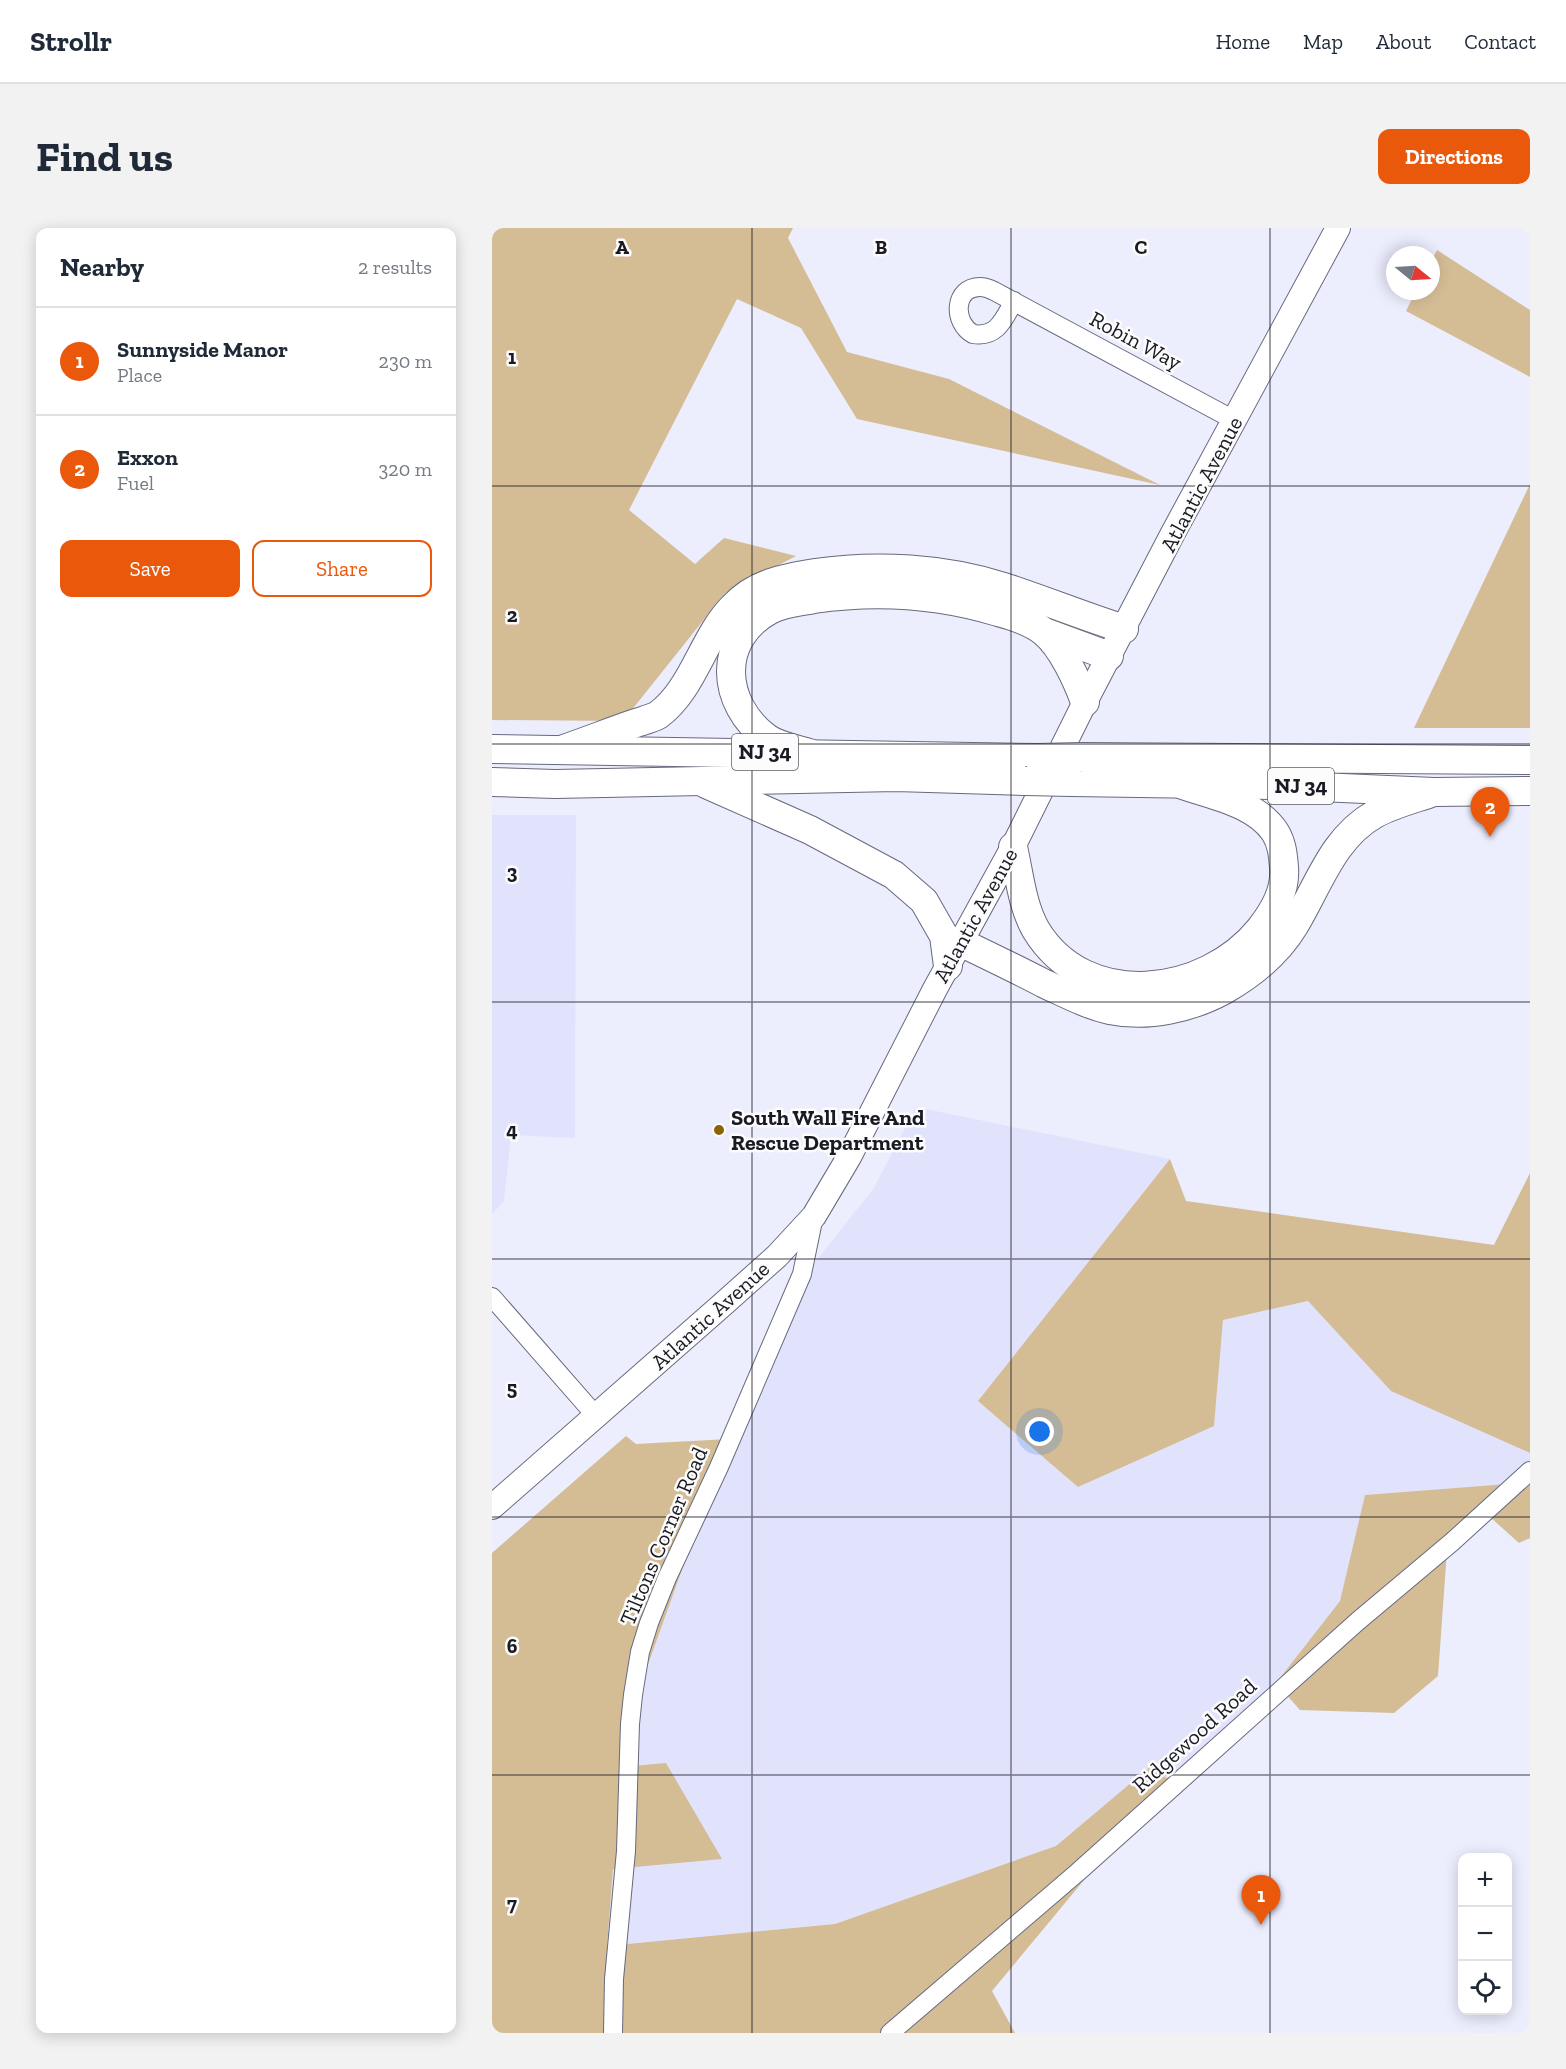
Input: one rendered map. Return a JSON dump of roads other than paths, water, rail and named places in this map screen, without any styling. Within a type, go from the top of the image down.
[{"type":"highway","points":[[564,749],[657,716],[681,689],[715,630],[731,608],[741,598],[762,585],[786,578],[828,571],[868,568],[944,573],[1003,587],[1124,629]]},
{"type":"highway","points":[[809,753],[769,739],[747,721],[733,693],[731,673],[739,641],[748,627],[772,609],[795,602],[840,595],[890,594],[935,597],[979,606],[1012,616],[1044,632],[1109,656]]},
{"type":"highway","points":[[1044,632],[1062,655],[1085,702]]},
{"type":"highway","name":"NJ 34","points":[[492,749],[809,753],[1032,769],[1077,770],[1530,760]]},
{"type":"highway","name":"NJ 34","points":[[492,782],[555,784],[896,777],[1032,769]]},
{"type":"highway","name":"NJ 34","points":[[1077,770],[1183,785],[1273,785],[1434,792],[1530,791]]},
{"type":"highway","points":[[698,781],[810,830],[894,875],[924,901],[955,954],[1092,1005],[1111,1010],[1152,1012],[1197,1002],[1239,981],[1258,968],[1276,950],[1294,925],[1335,852],[1347,836],[1359,825],[1392,805],[1434,792]]},
{"type":"highway","points":[[1013,847],[1029,914],[1035,927],[1051,950],[1075,969],[1106,983],[1131,986],[1164,985],[1194,976],[1226,960],[1257,933],[1269,918],[1279,899],[1284,875],[1280,843],[1274,831],[1263,820],[1248,808],[1183,785]]},
{"type":"main road","name":"Atlantic Avenue","points":[[492,1508],[777,1256],[814,1216],[849,1157],[1013,847],[1109,656],[1338,228]]},
{"type":"street","name":"Robin Way","points":[[1014,302],[1234,420]]},
{"type":"street","name":"Tiltons Corner Road","points":[[613,2033],[614,1979],[626,1851],[630,1724],[640,1652],[667,1578],[719,1467],[802,1274],[814,1216]]},
{"type":"street","points":[[492,1297],[596,1416]]},
{"type":"street","name":"Ridgewood Road","points":[[890,2033],[1078,1872],[1349,1629],[1530,1472]]},
{"type":"place","name":"Exxon","points":[[1490,837]]},
{"type":"place","name":"South Wall Fire And Rescue Department","points":[[719,1130]]},
{"type":"place","name":"Sunnyside Manor","points":[[1261,1925]]}]
